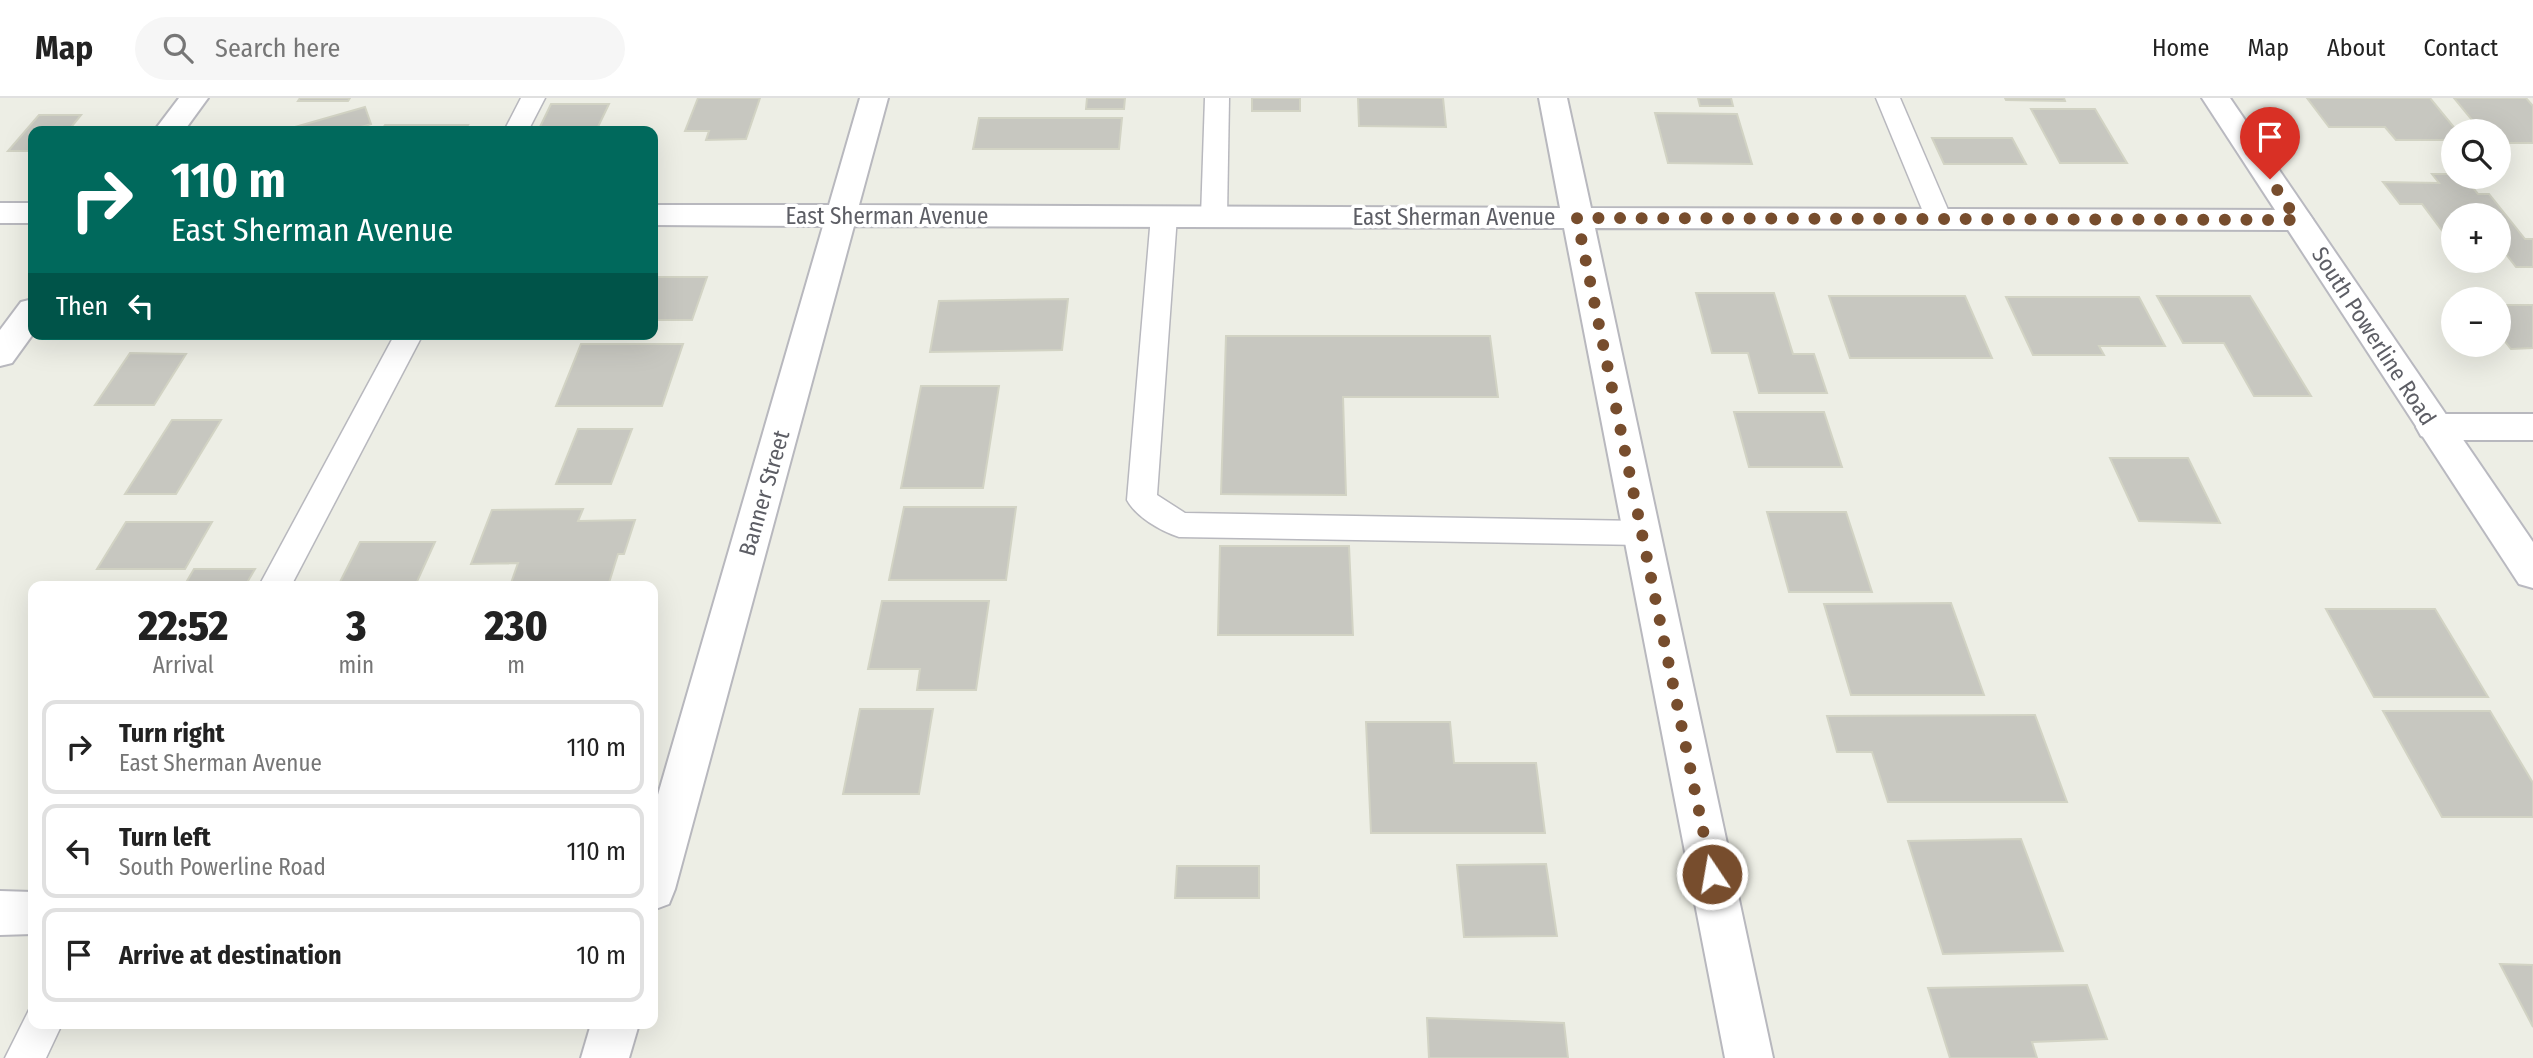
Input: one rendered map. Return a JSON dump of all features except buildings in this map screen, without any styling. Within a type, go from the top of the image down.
[{"type":"street","points":[[173,126],[194,98]]},
{"type":"street","name":"Banner Street","points":[[658,871],[874,98]]},
{"type":"street","points":[[1553,98],[1749,1058]]},
{"type":"street","name":"South Powerline Road","points":[[2216,98],[2533,573]]},
{"type":"street","points":[[0,213],[28,213]]},
{"type":"street","name":"East Sherman Avenue","points":[[658,215],[2297,220]]},
{"type":"street","points":[[0,354],[28,317]]},
{"type":"street","points":[[2434,427],[2533,427]]},
{"type":"street","points":[[0,913],[28,913]]},
{"type":"street","points":[[605,1058],[614,1029]]},
{"type":"lane","points":[[519,126],[533,98]]},
{"type":"lane","points":[[1214,217],[1217,98]]},
{"type":"lane","points":[[1888,98],[1939,219]]},
{"type":"lane","points":[[1164,216],[1142,500],[1179,525],[1642,533]]},
{"type":"lane","points":[[278,581],[406,340]]},
{"type":"lane","points":[[25,1058],[40,1029]]},
{"type":"route","points":[[1712,874],[1577,218],[2297,220],[2270,179]]}]
